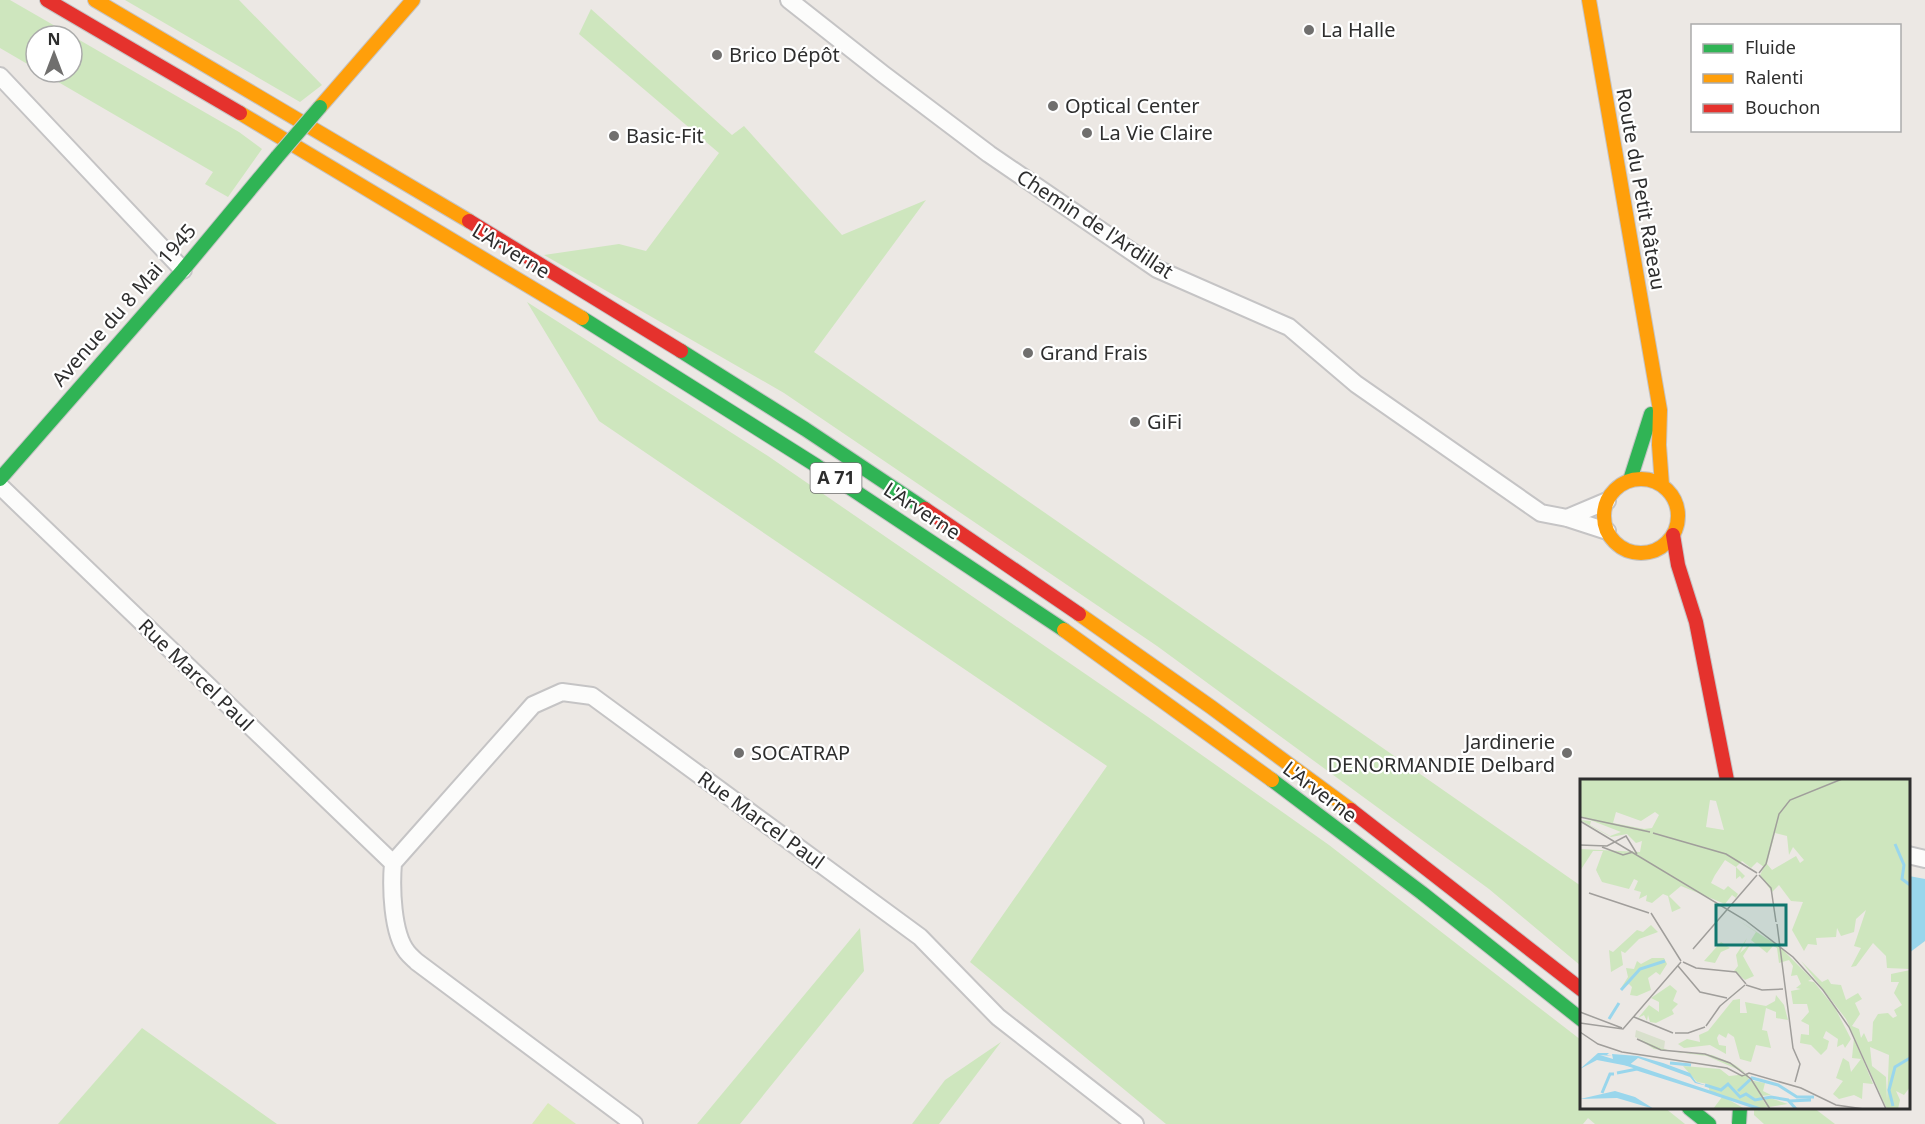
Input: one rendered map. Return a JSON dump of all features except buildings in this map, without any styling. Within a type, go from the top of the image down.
[{"type":"main road","name":"L'Arverne","points":[[47,0],[395,203],[629,346],[928,538],[1234,751],[1482,940],[1580,1019]]},
{"type":"main road","name":"L'Arverne","points":[[95,0],[412,186],[623,315],[783,415],[926,510],[1092,622],[1247,732],[1371,824],[1580,989]]},
{"type":"main road","name":"Avenue du 8 Mai 1945","points":[[0,479],[183,270],[413,0]]},
{"type":"main road","name":"Route du Petit Râteau","points":[[1589,0],[1660,410],[1659,445],[1662,485]]},
{"type":"main road","name":"Route du Petit Râteau","points":[[1630,480],[1649,424],[1654,385]]},
{"type":"main road","points":[[1638,553],[1658,549],[1666,543],[1673,535],[1678,513],[1676,502],[1670,492],[1652,480],[1641,478],[1620,485],[1607,501],[1604,522],[1615,542],[1625,550],[1638,553],[1653,564]]},
{"type":"main road","points":[[1673,535],[1678,565],[1696,622],[1727,779]]},
{"type":"main road","points":[[1669,576],[1696,622]]},
{"type":"main road","points":[[1691,1109],[1709,1124]]},
{"type":"main road","points":[[1729,1109],[1746,1124]]},
{"type":"main road","points":[[1739,1124],[1740,1109]]},
{"type":"street","name":"Chemin de l'Ardillat","points":[[789,0],[990,154],[1157,269],[1289,327],[1356,384],[1541,513],[1567,518],[1607,531]]},
{"type":"street","points":[[0,76],[183,270]]},
{"type":"street","name":"Rue Marcel Paul","points":[[0,486],[393,863],[533,705],[562,692],[592,696],[920,937],[998,1017],[1135,1124]]},
{"type":"street","points":[[1567,518],[1607,501]]},
{"type":"street","points":[[1910,855],[1925,859]]},
{"type":"street","points":[[393,863],[391,882],[397,927],[405,951],[634,1124]]},
{"type":"green space","points":[[0,0],[10,0],[52,24],[24,24],[24,62],[0,48]]},
{"type":"green space","points":[[125,0],[239,0],[322,85],[300,102]]},
{"type":"green space","points":[[591,9],[732,135],[744,126],[842,235],[926,200],[814,352],[1580,885],[1580,965],[1489,889],[1157,646],[784,393],[544,255],[619,244],[646,251],[719,153],[579,34]]},
{"type":"green space","points":[[84,43],[239,132],[262,149],[228,197],[205,184],[213,172],[62,84],[84,84]]},
{"type":"green space","points":[[527,302],[768,456],[1148,717],[1329,845],[1580,1039],[1580,1109],[1666,1109],[1685,1124],[1595,1124],[1588,1118],[1583,1124],[1166,1124],[970,962],[1107,766],[599,421]]},
{"type":"green space","points":[[860,928],[864,971],[740,1124],[697,1124]]},
{"type":"green space","points":[[142,1028],[277,1124],[58,1124]]},
{"type":"green space","points":[[1001,1042],[939,1124],[912,1124],[945,1080]]},
{"type":"green space","points":[[548,1103],[576,1124],[532,1124]]},
{"type":"green space","points":[[1754,1109],[1815,1109],[1835,1124],[1764,1124],[1754,1115]]},
{"type":"water","points":[[1910,876],[1925,879],[1925,941],[1910,952]]},
{"type":"traffic: fast","points":[[277,157],[320,107]]},
{"type":"traffic: fast","points":[[0,479],[183,270],[277,157]]},
{"type":"traffic: fast","points":[[582,318],[817,466],[1064,630]]},
{"type":"traffic: fast","points":[[681,351],[805,429],[925,509]]},
{"type":"traffic: fast","points":[[1630,480],[1651,414]]},
{"type":"traffic: fast","points":[[1272,780],[1422,893],[1580,1018]]},
{"type":"traffic: fast","points":[[1690,1109],[1709,1124]]},
{"type":"traffic: fast","points":[[1739,1124],[1740,1109]]},
{"type":"traffic: slow","points":[[95,0],[469,221]]},
{"type":"traffic: slow","points":[[320,107],[413,0]]},
{"type":"traffic: slow","points":[[1589,0],[1660,410],[1659,445],[1662,485]]},
{"type":"traffic: slow","points":[[240,113],[582,318]]},
{"type":"traffic: slow","points":[[1641,479],[1662,485],[1672,495],[1678,516],[1672,537],[1662,547],[1641,553],[1620,547],[1610,537],[1604,516],[1610,495],[1620,485],[1641,479]]},
{"type":"traffic: slow","points":[[1079,614],[1351,810]]},
{"type":"traffic: slow","points":[[1064,630],[1272,780]]},
{"type":"traffic: jam","points":[[47,0],[240,113]]},
{"type":"traffic: jam","points":[[469,221],[681,351]]},
{"type":"traffic: jam","points":[[925,509],[1079,614]]},
{"type":"traffic: jam","points":[[1673,535],[1678,565],[1696,622],[1727,779]]},
{"type":"traffic: jam","points":[[1351,810],[1580,988]]},
{"type":"place","name":"La Halle","points":[[1309,30]]},
{"type":"place","name":"Brico Dépôt","points":[[717,55]]},
{"type":"place","name":"Optical Center","points":[[1053,106]]},
{"type":"place","name":"La Vie Claire","points":[[1087,133]]},
{"type":"place","name":"Basic-Fit","points":[[614,136]]},
{"type":"place","name":"Grand Frais","points":[[1028,353]]},
{"type":"place","name":"GiFi","points":[[1135,422]]},
{"type":"place","name":"SOCATRAP","points":[[739,753]]},
{"type":"place","name":"Jardinerie DENORMANDIE Delbard","points":[[1567,753]]}]
